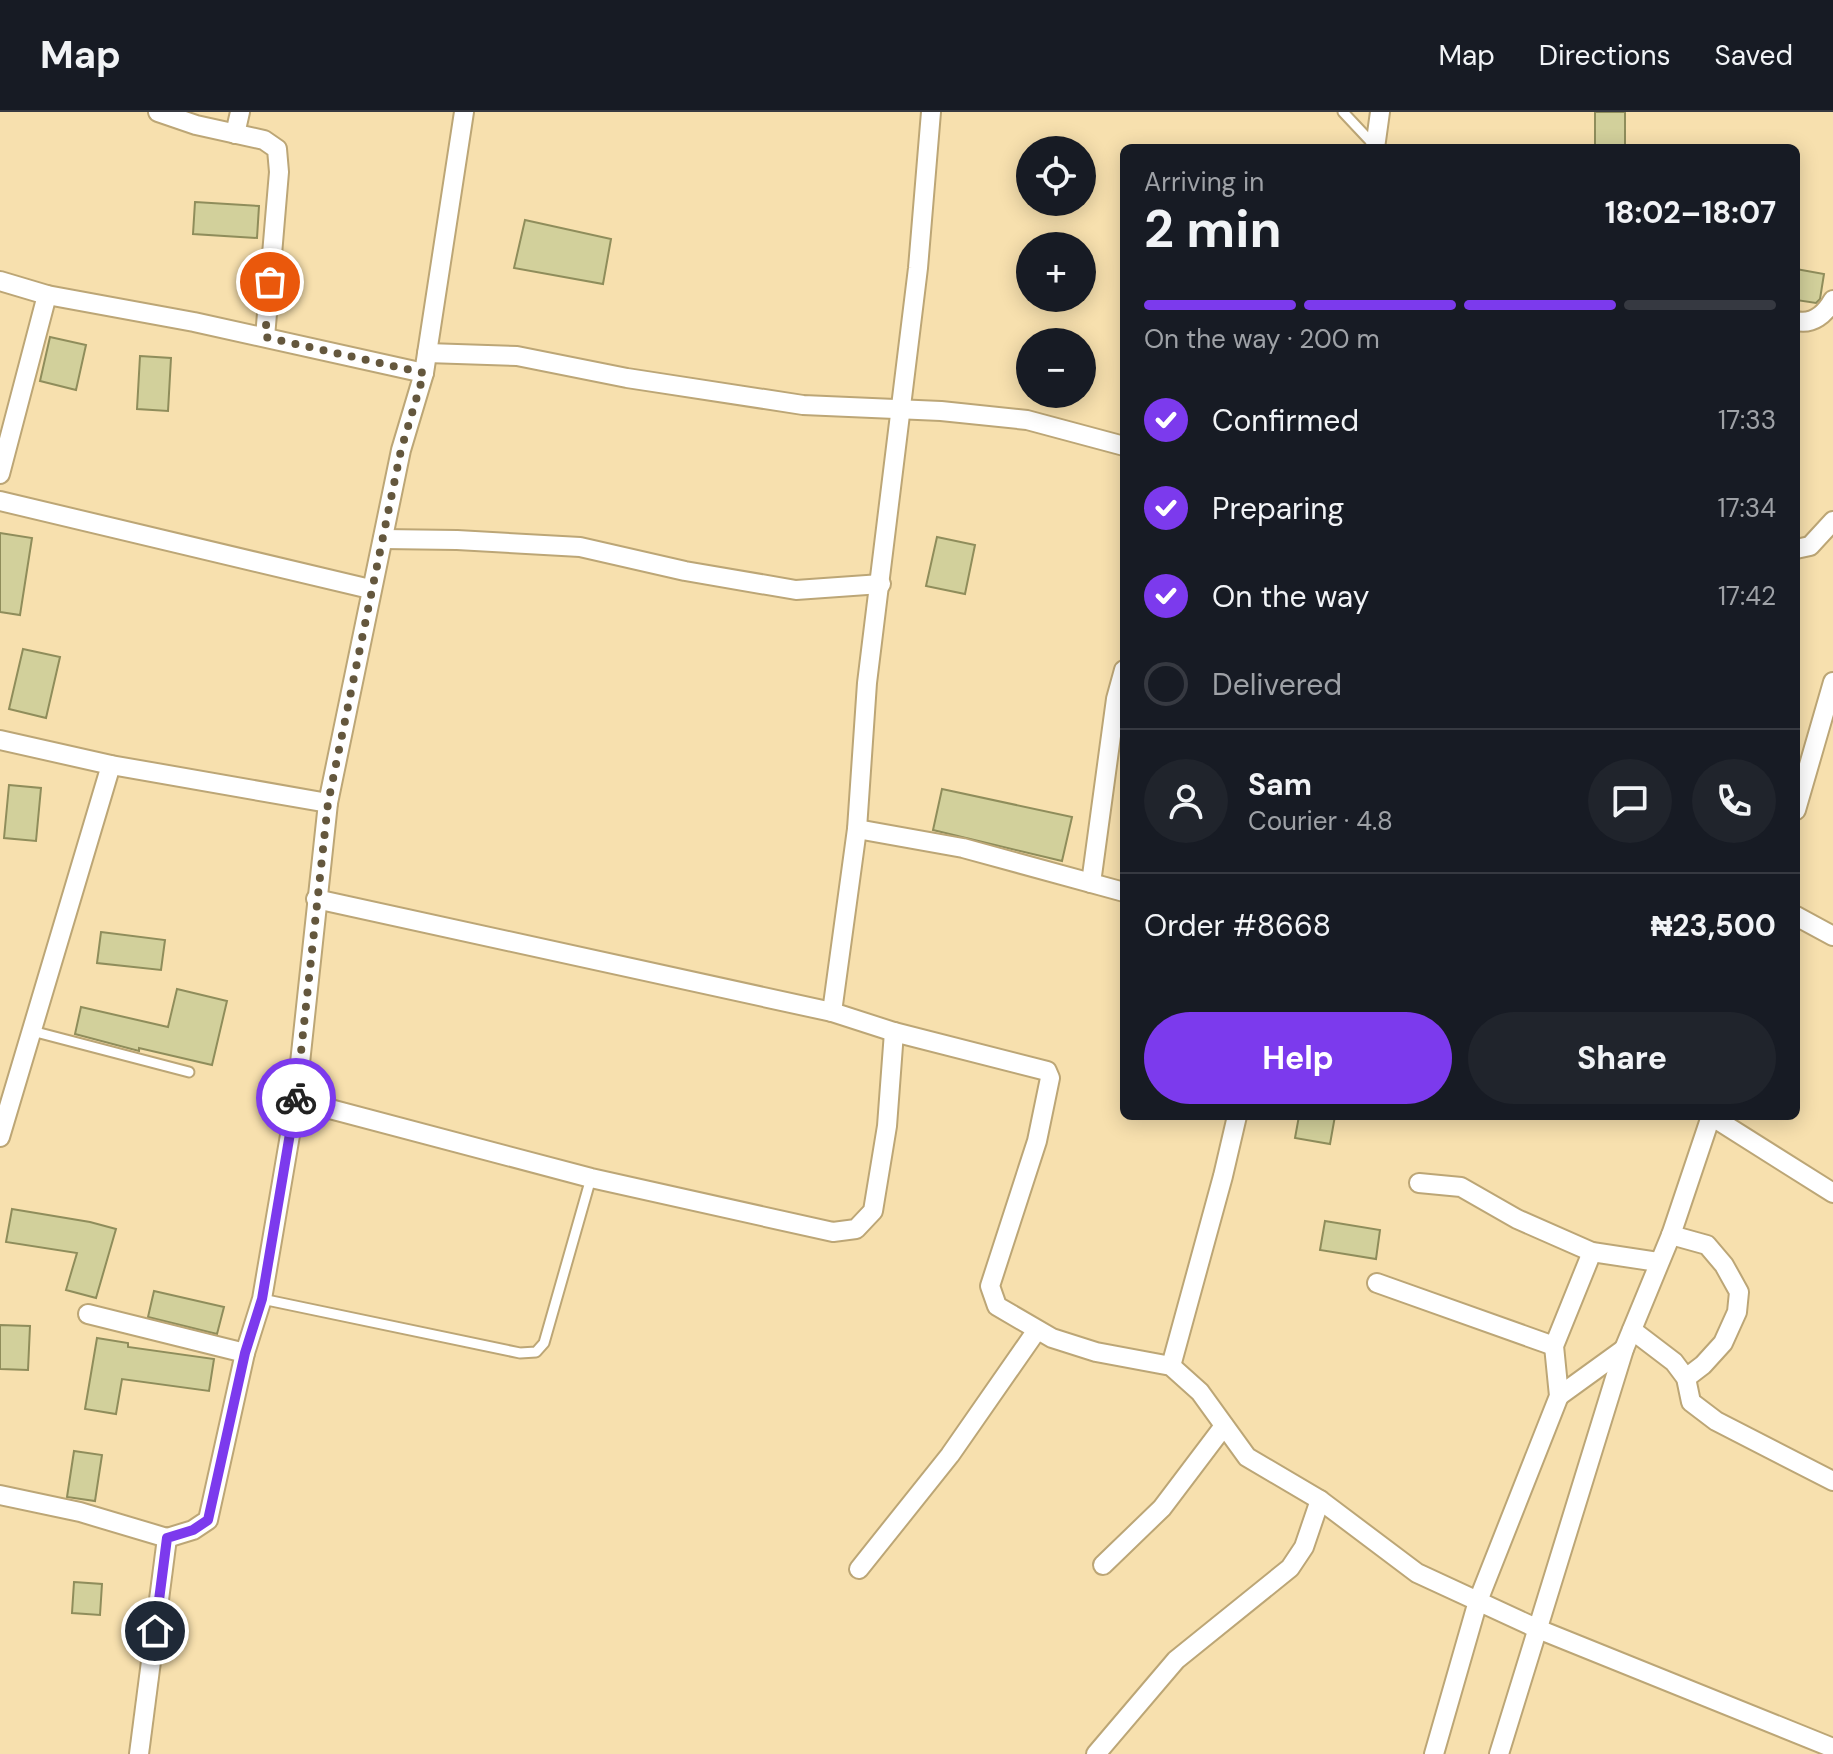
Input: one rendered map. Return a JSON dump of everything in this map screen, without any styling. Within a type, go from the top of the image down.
[{"type":"street","points":[[158,112],[196,125],[264,140],[277,149],[279,172],[265,337]]},
{"type":"street","points":[[235,134],[240,112]]},
{"type":"street","points":[[0,1495],[80,1512],[167,1538],[193,1530],[208,1520],[245,1353],[262,1299],[296,1100],[328,803],[401,450],[424,373],[464,112]]},
{"type":"street","points":[[832,1012],[857,829],[867,683],[918,268],[931,112]]},
{"type":"street","points":[[1375,144],[1380,112]]},
{"type":"street","points":[[0,281],[47,295],[265,337],[424,373]]},
{"type":"street","points":[[0,474],[47,295]]},
{"type":"street","points":[[1800,322],[1816,318],[1833,300]]},
{"type":"street","points":[[427,353],[517,356],[627,378],[803,405],[941,411],[1027,420],[1120,445]]},
{"type":"street","points":[[0,501],[370,589]]},
{"type":"street","points":[[1800,548],[1810,546],[1833,521]]},
{"type":"street","points":[[383,539],[580,547],[685,571],[796,590],[881,584]]},
{"type":"street","points":[[1801,775],[1825,744],[1833,682]]},
{"type":"street","points":[[1091,883],[1120,684]]},
{"type":"street","points":[[0,740],[111,765],[328,803]]},
{"type":"street","points":[[0,1137],[111,765]]},
{"type":"street","points":[[857,829],[963,848],[1120,891]]},
{"type":"street","points":[[316,899],[832,1012],[894,1032],[1047,1071],[1050,1074],[1037,1141],[990,1286],[997,1306],[1052,1338],[1096,1352],[1171,1366],[1200,1392],[1247,1457],[1320,1500],[1417,1573],[1538,1629],[1833,1748]]},
{"type":"street","points":[[1800,918],[1833,936]]},
{"type":"street","points":[[296,1100],[591,1178],[833,1232],[856,1229],[873,1211],[887,1126],[894,1032]]},
{"type":"street","points":[[1171,1366],[1236,1120]]},
{"type":"street","points":[[1499,1754],[1624,1349],[1671,1235],[1710,1120]]},
{"type":"street","points":[[1717,1120],[1833,1193]]},
{"type":"street","points":[[1419,1183],[1461,1187],[1517,1219],[1592,1252],[1658,1262]]},
{"type":"street","points":[[1671,1235],[1707,1245],[1724,1265],[1739,1292],[1737,1312],[1723,1343],[1686,1378]]},
{"type":"street","points":[[1434,1754],[1478,1601],[1559,1396],[1554,1346],[1592,1252]]},
{"type":"street","points":[[1377,1283],[1554,1346]]},
{"type":"street","points":[[88,1314],[245,1353]]},
{"type":"street","points":[[859,1569],[950,1455],[1037,1330]]},
{"type":"street","points":[[1632,1330],[1674,1362],[1686,1378],[1691,1402],[1716,1421],[1833,1481]]},
{"type":"street","points":[[1559,1396],[1624,1349]]},
{"type":"street","points":[[1103,1565],[1162,1508],[1224,1426]]},
{"type":"street","points":[[1096,1754],[1176,1660],[1290,1568],[1304,1547],[1320,1500]]},
{"type":"street","points":[[139,1754],[167,1538]]},
{"type":"lane","points":[[1343,112],[1372,144]]},
{"type":"lane","points":[[32,1031],[189,1072]]},
{"type":"lane","points":[[262,1299],[520,1353],[536,1352],[544,1343],[591,1178]]},
{"type":"building","points":[[1595,112],[1625,112],[1625,144],[1595,144]]},
{"type":"building","points":[[195,202],[259,206],[257,238],[193,234]]},
{"type":"building","points":[[525,220],[611,239],[603,284],[514,268]]},
{"type":"building","points":[[1800,270],[1824,274],[1820,299],[1816,303],[1800,301]]},
{"type":"building","points":[[50,337],[86,345],[76,390],[40,381]]},
{"type":"building","points":[[140,356],[171,358],[168,411],[137,409]]},
{"type":"building","points":[[0,533],[32,538],[20,615],[0,612]]},
{"type":"building","points":[[937,537],[975,545],[965,594],[926,586]]},
{"type":"building","points":[[23,649],[60,657],[46,718],[9,709]]},
{"type":"building","points":[[9,785],[41,788],[36,841],[4,838]]},
{"type":"building","points":[[942,789],[1072,817],[1062,861],[933,830]]},
{"type":"building","points":[[101,932],[165,940],[161,970],[97,963]]},
{"type":"building","points":[[177,989],[227,1001],[212,1065],[139,1048],[139,1051],[75,1034],[81,1007],[168,1027]]},
{"type":"building","points":[[1298,1120],[1334,1120],[1330,1144],[1295,1138]]},
{"type":"building","points":[[12,1209],[116,1229],[96,1298],[66,1290],[77,1253],[6,1242]]},
{"type":"building","points":[[1325,1221],[1380,1230],[1376,1259],[1320,1250]]},
{"type":"building","points":[[154,1291],[224,1307],[217,1334],[148,1317]]},
{"type":"building","points":[[0,1325],[30,1326],[28,1370],[0,1369]]},
{"type":"building","points":[[97,1338],[128,1343],[128,1347],[214,1359],[209,1391],[122,1379],[116,1414],[85,1409]]},
{"type":"building","points":[[74,1451],[102,1455],[95,1501],[67,1497]]},
{"type":"building","points":[[74,1582],[102,1584],[100,1615],[72,1613]]},
{"type":"way so far","points":[[270,282],[265,337],[424,373],[401,450],[328,803],[296,1098]]},
{"type":"route","points":[[155,1631],[167,1538],[193,1530],[208,1520],[245,1353],[262,1299],[296,1098]]}]
